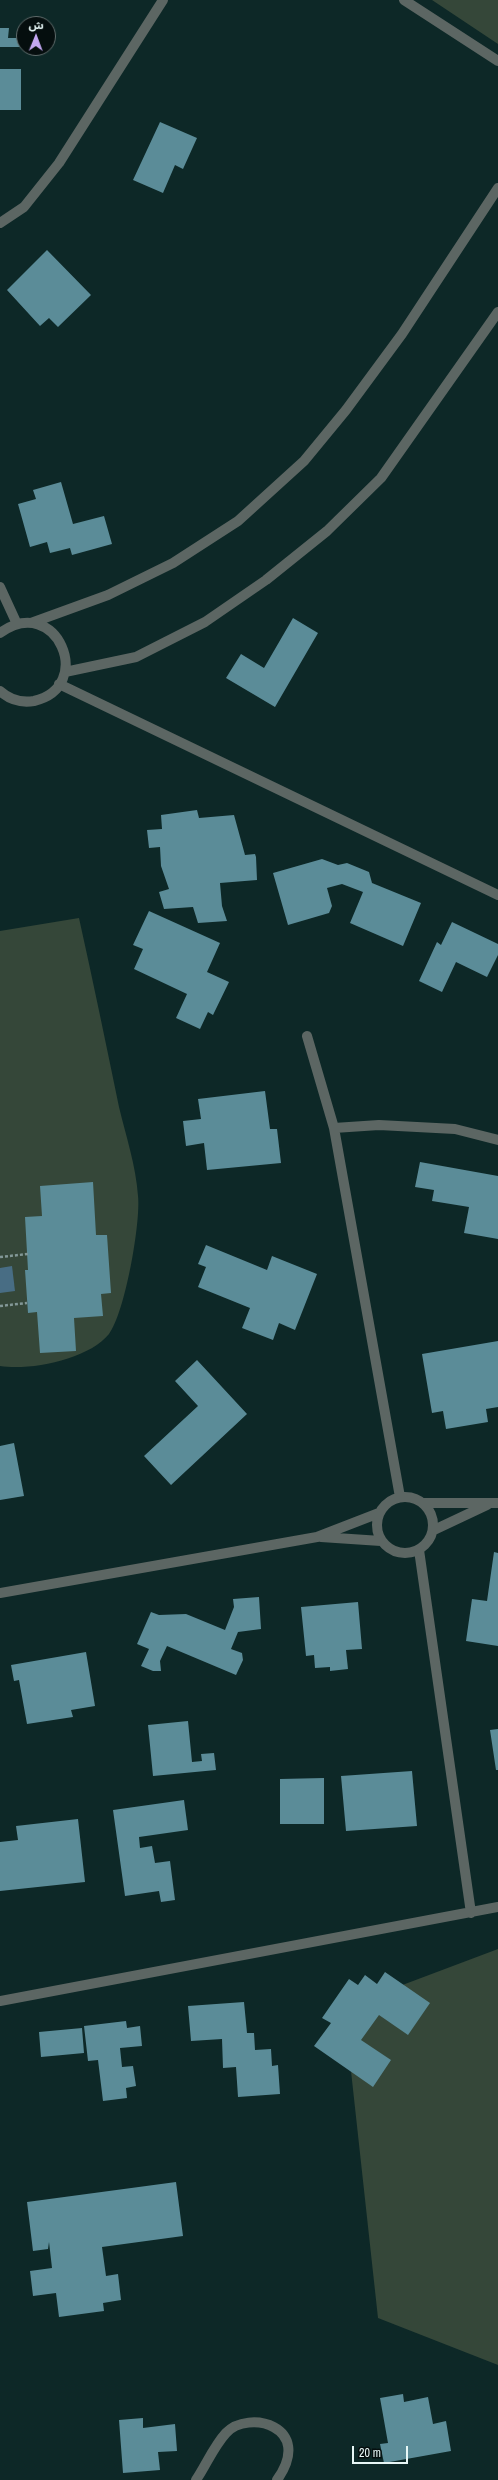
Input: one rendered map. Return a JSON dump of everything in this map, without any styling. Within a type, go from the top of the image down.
[{"type":"street","points":[[0,223],[24,207],[59,163],[162,0]]},
{"type":"street","points":[[404,0],[498,62]]},
{"type":"street","points":[[0,633],[17,624],[31,623],[108,596],[174,563],[238,521],[304,461],[346,410],[402,334],[498,188]]},
{"type":"street","points":[[65,672],[136,658],[205,622],[266,580],[321,536],[381,478],[498,312]]},
{"type":"street","points":[[0,587],[17,624]]},
{"type":"street","points":[[0,703],[16,701],[29,702],[41,699],[51,693],[60,684],[65,672],[66,659],[63,646],[55,635],[44,627],[31,623]]},
{"type":"street","points":[[60,684],[498,895]]},
{"type":"street","points":[[0,691],[16,701]]},
{"type":"street","points":[[307,1036],[334,1128],[400,1497]]},
{"type":"street","points":[[334,1128],[380,1125],[454,1129],[498,1140]]},
{"type":"street","points":[[424,1503],[432,1516],[434,1530],[429,1542],[419,1550],[406,1554],[392,1551],[381,1541],[376,1528],[379,1513],[388,1502],[400,1497],[413,1498],[424,1503],[494,1504]]},
{"type":"street","points":[[434,1530],[494,1504]]},
{"type":"street","points":[[0,1593],[317,1537],[379,1513]]},
{"type":"street","points":[[317,1537],[381,1541]]},
{"type":"street","points":[[419,1550],[471,1913]]},
{"type":"street","points":[[0,2001],[498,1907]]},
{"type":"street","points":[[196,2480],[226,2432],[241,2425],[255,2423],[275,2427],[286,2436],[290,2450],[287,2466],[277,2480]]},
{"type":"path","points":[[0,1257],[28,1254]]},
{"type":"path","points":[[0,1306],[27,1303]]},
{"type":"green space","points":[[432,0],[498,0],[498,44]]},
{"type":"green space","points":[[79,918],[137,1185],[137,1226],[131,1267],[121,1307],[115,1323],[109,1334],[100,1343],[74,1356],[43,1365],[27,1367],[0,1366],[0,931]]},
{"type":"green space","points":[[498,1949],[498,2365],[378,2318],[344,2007]]},
{"type":"water","points":[[12,1266],[15,1291],[0,1293],[0,1268]]},
{"type":"building","points":[[0,28],[9,28],[8,38],[16,38],[16,47],[0,47]]},
{"type":"building","points":[[0,69],[21,69],[21,110],[0,110]]},
{"type":"building","points":[[160,122],[197,138],[183,169],[175,165],[163,193],[133,180]]},
{"type":"building","points":[[47,250],[91,295],[58,327],[49,318],[40,326],[7,290]]},
{"type":"building","points":[[61,482],[73,524],[104,516],[112,544],[72,555],[70,548],[50,553],[47,542],[30,547],[18,504],[36,499],[33,490]]},
{"type":"building","points":[[293,618],[318,633],[275,707],[226,678],[241,654],[264,668]]},
{"type":"building","points":[[197,810],[199,818],[234,815],[245,855],[255,854],[256,857],[257,880],[220,883],[222,906],[227,921],[198,923],[193,907],[164,909],[159,892],[169,889],[161,866],[160,847],[149,848],[147,830],[162,829],[161,815]]},
{"type":"building","points":[[322,859],[338,865],[347,863],[369,872],[372,883],[421,903],[403,946],[350,923],[363,892],[342,884],[327,888],[332,906],[329,913],[288,925],[273,873]]},
{"type":"building","points":[[149,911],[220,943],[207,972],[229,982],[213,1015],[208,1012],[200,1029],[176,1018],[187,994],[134,969],[143,949],[133,945]]},
{"type":"building","points":[[452,922],[498,944],[498,955],[487,977],[456,962],[442,992],[419,981],[437,942],[441,945]]},
{"type":"building","points":[[265,1091],[270,1129],[277,1129],[281,1163],[207,1170],[204,1143],[186,1146],[183,1121],[201,1119],[198,1099]]},
{"type":"building","points":[[420,1162],[498,1176],[498,1239],[464,1233],[469,1207],[432,1201],[434,1190],[415,1187]]},
{"type":"building","points":[[93,1182],[96,1235],[107,1235],[111,1293],[101,1294],[103,1316],[74,1318],[76,1351],[40,1353],[37,1312],[28,1313],[25,1270],[28,1270],[25,1217],[42,1216],[40,1186]]},
{"type":"building","points":[[206,1245],[267,1270],[272,1256],[317,1274],[295,1330],[279,1323],[273,1340],[242,1328],[250,1308],[198,1287],[206,1267],[198,1264]]},
{"type":"building","points":[[498,1341],[498,1407],[486,1409],[488,1422],[446,1429],[443,1411],[432,1413],[422,1354]]},
{"type":"building","points":[[197,1360],[247,1414],[171,1485],[144,1456],[198,1406],[175,1381]]},
{"type":"building","points":[[14,1443],[24,1496],[0,1500],[0,1446]]},
{"type":"building","points":[[494,1552],[498,1553],[498,1646],[466,1641],[472,1599],[487,1601]]},
{"type":"building","points":[[259,1597],[261,1629],[238,1632],[231,1649],[242,1653],[243,1660],[236,1675],[167,1646],[160,1661],[161,1671],[153,1671],[141,1666],[149,1649],[137,1644],[151,1612],[159,1615],[186,1614],[225,1630],[234,1607],[233,1599]]},
{"type":"building","points":[[358,1602],[362,1649],[346,1650],[348,1669],[330,1671],[330,1667],[315,1668],[314,1655],[306,1656],[301,1607]]},
{"type":"building","points":[[86,1652],[95,1706],[71,1710],[73,1717],[27,1724],[19,1680],[14,1681],[11,1665]]},
{"type":"building","points":[[188,1721],[192,1762],[202,1761],[201,1754],[214,1753],[216,1770],[153,1776],[148,1725]]},
{"type":"building","points":[[498,1729],[498,1770],[496,1770],[490,1730]]},
{"type":"building","points":[[412,1771],[417,1826],[346,1831],[341,1776]]},
{"type":"building","points":[[324,1778],[324,1824],[280,1824],[280,1779]]},
{"type":"building","points":[[184,1800],[188,1830],[139,1837],[140,1848],[152,1846],[155,1863],[170,1861],[175,1900],[161,1902],[159,1891],[125,1896],[113,1810]]},
{"type":"building","points":[[78,1819],[85,1882],[0,1891],[0,1842],[18,1840],[16,1826]]},
{"type":"building","points":[[385,1972],[430,2003],[408,2035],[379,2015],[361,2040],[391,2060],[373,2087],[314,2046],[331,2023],[322,2018],[349,1979],[358,1985],[365,1975],[377,1984]]},
{"type":"building","points":[[244,2002],[247,2033],[254,2033],[255,2050],[271,2049],[272,2066],[278,2065],[280,2094],[238,2097],[236,2067],[223,2068],[222,2039],[191,2041],[188,2006]]},
{"type":"building","points":[[126,2021],[127,2028],[140,2026],[142,2046],[120,2048],[122,2067],[133,2066],[136,2086],[126,2088],[127,2098],[103,2101],[98,2060],[88,2061],[84,2026]]},
{"type":"building","points":[[82,2028],[84,2053],[41,2057],[39,2032]]},
{"type":"building","points":[[176,2182],[183,2236],[102,2247],[106,2276],[118,2274],[121,2300],[103,2303],[104,2311],[59,2317],[56,2293],[33,2296],[30,2271],[52,2268],[49,2242],[48,2249],[33,2251],[27,2202]]},
{"type":"building","points":[[403,2394],[404,2402],[428,2397],[433,2424],[446,2421],[451,2451],[384,2463],[380,2444],[388,2443],[380,2398]]},
{"type":"building","points":[[143,2418],[143,2428],[175,2424],[177,2451],[158,2452],[160,2470],[123,2473],[119,2420]]}]
